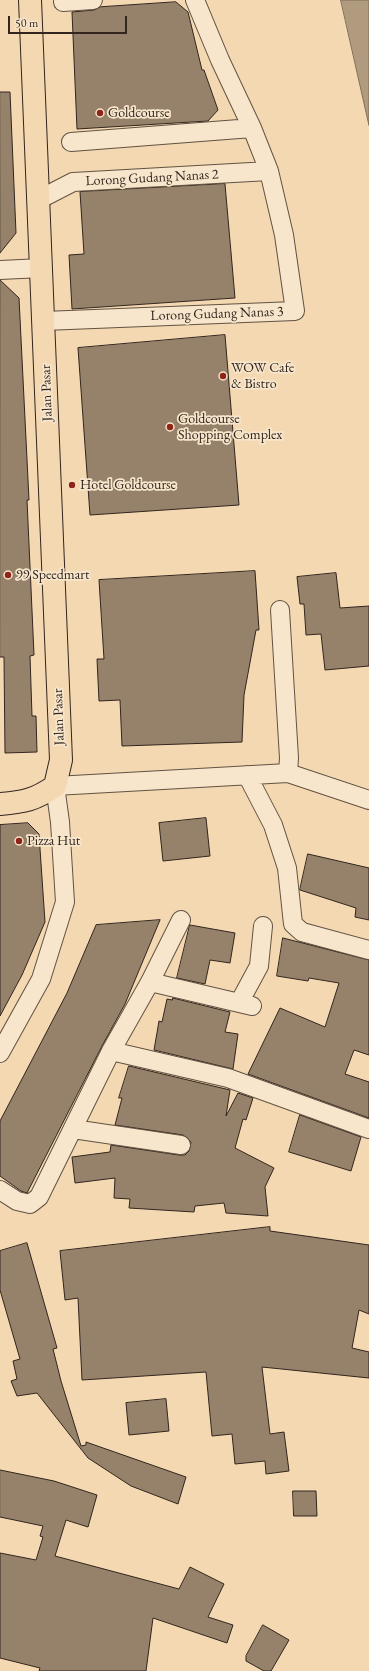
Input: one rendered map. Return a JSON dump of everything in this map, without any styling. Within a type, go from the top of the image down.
[{"type":"highway","name":"Jalan Pasar","points":[[30,0],[42,268],[48,321],[61,760],[55,786]]},
{"type":"highway","points":[[0,804],[15,803],[38,798],[55,786]]},
{"type":"street","points":[[63,2],[93,0]]},
{"type":"street","points":[[195,0],[220,60],[252,128],[269,171]]},
{"type":"street","points":[[71,142],[252,128]]},
{"type":"street","name":"Lorong Gudang Nanas 2","points":[[40,199],[73,182],[269,171]]},
{"type":"street","name":"Lorong Gudang Nanas 3","points":[[48,321],[295,311],[284,235],[269,171]]},
{"type":"street","points":[[0,270],[42,268]]},
{"type":"street","points":[[280,610],[288,739],[288,773]]},
{"type":"street","points":[[0,1053],[41,979],[65,902],[60,822],[55,786],[247,774],[288,773],[369,800]]},
{"type":"street","points":[[247,774],[273,825],[287,868],[293,924],[302,932],[369,950]]},
{"type":"street","points":[[0,1190],[17,1201],[30,1204],[39,1197],[111,1051],[150,982],[180,920]]},
{"type":"street","points":[[150,982],[245,1005],[259,966],[263,926]]},
{"type":"street","points":[[111,1051],[228,1078],[369,1129]]},
{"type":"street","points":[[73,1129],[181,1145]]},
{"type":"shaded area","points":[[341,0],[369,0],[369,125]]},
{"type":"building","points":[[176,2],[188,12],[202,70],[204,70],[218,110],[208,121],[77,129],[72,12],[94,10],[100,7]]},
{"type":"building","points":[[0,92],[10,92],[16,233],[0,253]]},
{"type":"building","points":[[225,184],[235,298],[72,309],[69,255],[84,254],[80,192]]},
{"type":"building","points":[[0,280],[19,298],[29,500],[27,500],[34,655],[30,656],[32,716],[36,716],[37,752],[5,753],[4,657],[0,657]]},
{"type":"building","points":[[225,335],[239,505],[90,515],[78,348]]},
{"type":"building","points":[[255,571],[259,630],[256,630],[244,695],[242,742],[122,746],[120,700],[99,701],[97,659],[104,659],[99,580]]},
{"type":"building","points":[[336,573],[340,608],[369,606],[369,666],[325,670],[321,634],[306,635],[304,604],[300,604],[297,577]]},
{"type":"building","points":[[206,818],[210,856],[163,861],[159,823]]},
{"type":"building","points":[[28,823],[39,834],[45,922],[22,975],[0,1016],[0,825]]},
{"type":"building","points":[[308,854],[369,868],[369,920],[355,917],[356,908],[300,890]]},
{"type":"building","points":[[160,920],[125,1004],[27,1193],[21,1191],[0,1176],[0,1121],[67,993],[96,925]]},
{"type":"building","points":[[190,925],[235,933],[230,963],[210,960],[205,984],[177,978]]},
{"type":"building","points":[[283,938],[369,960],[369,1055],[354,1050],[345,1074],[369,1082],[369,1118],[248,1074],[280,1008],[325,1027],[339,983],[309,978],[308,981],[277,976]]},
{"type":"building","points":[[173,998],[230,1012],[225,1032],[238,1034],[233,1069],[154,1050],[159,1021],[162,1022],[167,999],[172,1000]]},
{"type":"building","points":[[129,1066],[230,1090],[226,1116],[238,1093],[253,1098],[246,1120],[243,1119],[235,1148],[274,1168],[265,1187],[268,1216],[226,1213],[224,1203],[195,1206],[194,1212],[129,1208],[130,1199],[114,1198],[115,1178],[75,1183],[72,1157],[110,1152],[111,1145],[179,1155],[185,1155],[189,1151],[191,1142],[183,1135],[115,1125],[122,1098],[119,1098]]},
{"type":"building","points":[[300,1115],[361,1137],[351,1171],[289,1152]]},
{"type":"building","points":[[270,1227],[270,1231],[369,1245],[369,1314],[359,1310],[352,1348],[369,1352],[369,1378],[262,1367],[270,1434],[284,1432],[289,1471],[266,1474],[265,1461],[235,1464],[232,1434],[212,1436],[206,1372],[82,1380],[78,1298],[65,1300],[60,1251]]},
{"type":"building","points":[[27,1243],[57,1348],[53,1349],[61,1381],[81,1446],[86,1445],[86,1442],[186,1477],[178,1504],[131,1486],[88,1458],[37,1393],[17,1396],[11,1381],[17,1379],[13,1361],[20,1359],[0,1290],[0,1251]]},
{"type":"building","points":[[166,1399],[169,1431],[129,1435],[126,1403]]},
{"type":"building","points":[[0,1470],[54,1481],[97,1495],[88,1527],[66,1520],[55,1556],[179,1589],[190,1567],[224,1584],[208,1617],[233,1625],[227,1643],[153,1618],[146,1671],[39,1671],[40,1668],[0,1658],[0,1553],[36,1560],[43,1537],[40,1536],[43,1526],[0,1517]]},
{"type":"building","points":[[293,1491],[316,1491],[317,1516],[294,1516]]},
{"type":"building","points":[[263,1625],[289,1640],[271,1671],[264,1671],[246,1661],[246,1656]]},
{"type":"place","name":"Goldcourse","points":[[100,113]]},
{"type":"place","name":"WOW Cafe & Bistro","points":[[223,376]]},
{"type":"place","name":"Goldcourse Shopping Complex","points":[[170,427]]},
{"type":"place","name":"Hotel Goldcourse","points":[[72,485]]},
{"type":"place","name":"99 Speedmart","points":[[8,575]]},
{"type":"place","name":"Pizza Hut","points":[[19,841]]}]
